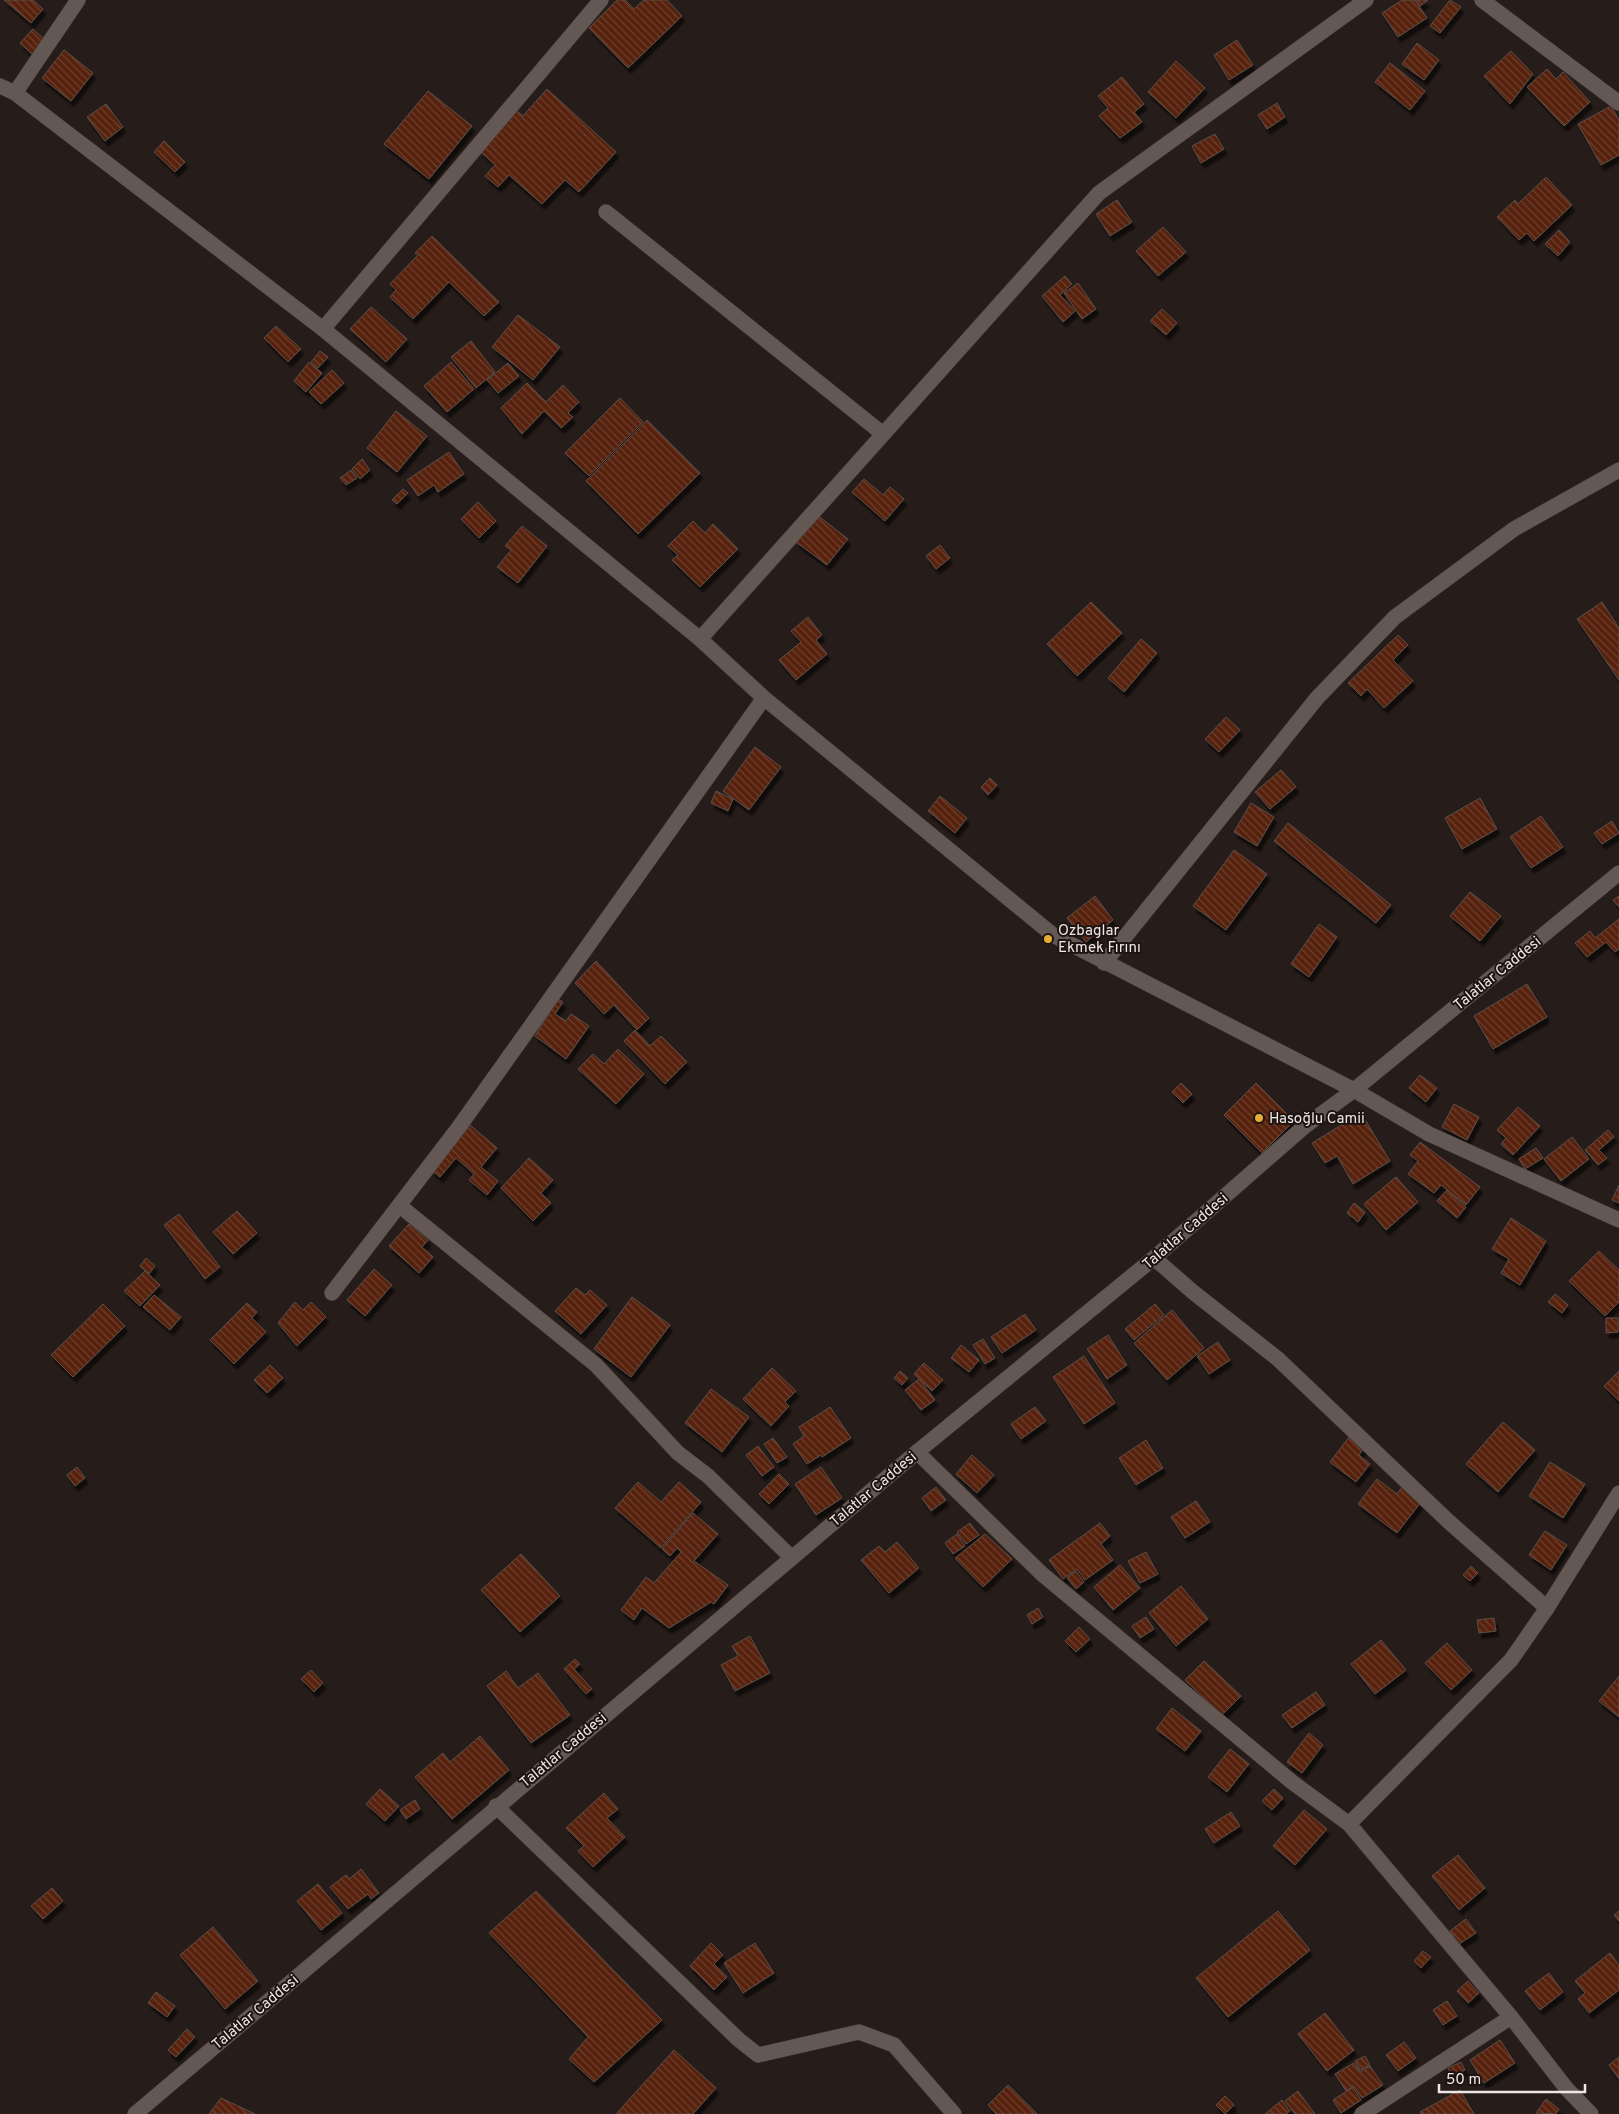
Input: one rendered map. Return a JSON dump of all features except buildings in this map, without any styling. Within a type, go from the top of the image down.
[{"type":"street","points":[[15,93],[78,0]]},
{"type":"street","points":[[324,329],[602,0]]},
{"type":"street","points":[[700,638],[1099,193],[1366,0]]},
{"type":"street","points":[[1482,0],[1619,103]]},
{"type":"street","points":[[0,86],[15,93],[324,329],[700,638],[764,698],[1053,935],[1104,963],[1354,1090],[1429,1134],[1619,1220]]},
{"type":"street","points":[[606,212],[883,434]]},
{"type":"street","points":[[1104,963],[1317,698],[1395,617],[1514,529],[1619,470]]},
{"type":"street","points":[[332,1293],[465,1119],[764,698]]},
{"type":"street","name":"Talatlar Caddesi","points":[[135,2114],[496,1806],[917,1452],[1154,1258],[1305,1126],[1354,1090],[1619,873]]},
{"type":"street","points":[[400,1206],[596,1364],[678,1453],[708,1476],[792,1558]]},
{"type":"street","points":[[1154,1258],[1193,1292],[1278,1359],[1448,1520],[1547,1608]]},
{"type":"street","points":[[917,1452],[1042,1574],[1292,1782],[1349,1824],[1511,2017],[1566,2088],[1591,2114]]},
{"type":"street","points":[[1349,1824],[1512,1660],[1619,1494]]},
{"type":"street","points":[[496,1806],[738,2039],[758,2055],[859,2032],[894,2045],[954,2114]]},
{"type":"street","points":[[1362,2114],[1511,2017]]},
{"type":"place","name":"Ozbaglar Ekmek Fırını","points":[[1048,939]]},
{"type":"place","name":"Hasoğlu Camii","points":[[1259,1118]]}]
